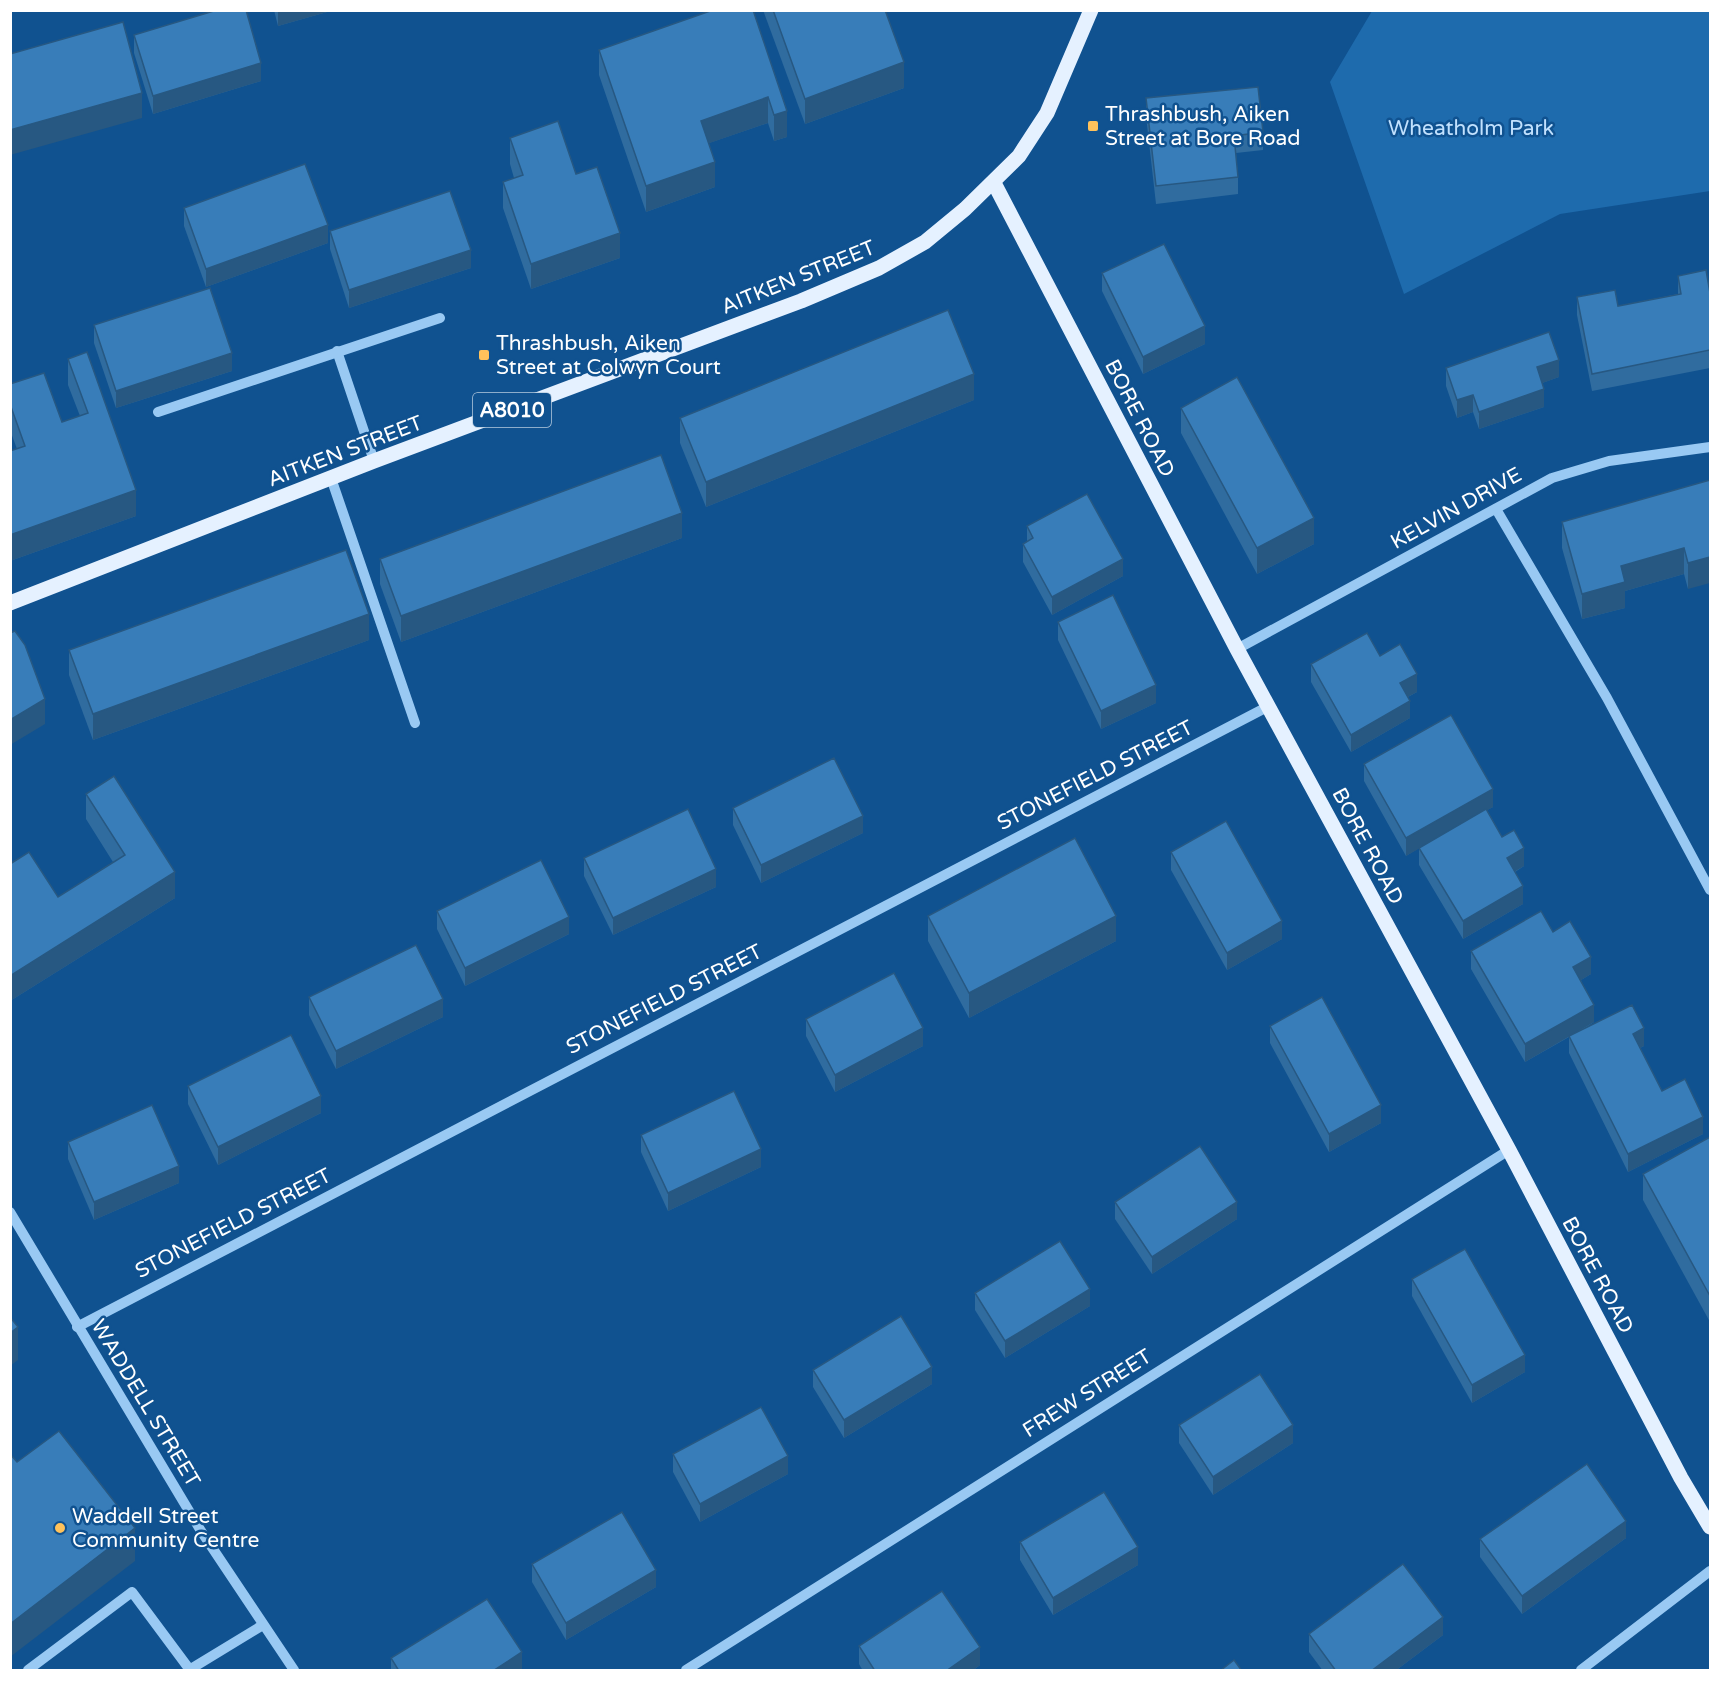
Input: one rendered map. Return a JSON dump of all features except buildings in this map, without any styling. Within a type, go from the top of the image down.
[{"type":"main road","name":"AITKEN STREET","points":[[10,603],[374,461],[801,301],[879,268],[925,242],[994,183],[1019,156],[1047,113],[1091,10]]},
{"type":"main road","name":"BORE ROAD","points":[[994,183],[1237,649],[1509,1150],[1681,1478],[1710,1527]]},
{"type":"street","points":[[158,412],[440,318]]},
{"type":"street","points":[[337,351],[374,461]]},
{"type":"street","name":"KELVIN DRIVE","points":[[1237,649],[1552,478],[1609,460],[1710,447]]},
{"type":"street","points":[[331,478],[415,723]]},
{"type":"street","points":[[1496,509],[1607,698],[1710,890]]},
{"type":"street","name":"STONEFIELD STREET","points":[[77,1327],[1269,706]]},
{"type":"street","name":"FREW STREET","points":[[686,1671],[1509,1150]]},
{"type":"street","name":"WADDELL STREET","points":[[10,1212],[201,1531],[294,1671]]},
{"type":"street","points":[[1581,1671],[1710,1571]]},
{"type":"street","points":[[27,1671],[132,1592],[189,1670],[263,1625]]},
{"type":"green space","name":"Wheatholm Park","points":[[1372,11],[1710,11],[1710,191],[1560,214],[1404,294],[1330,82]]},
{"type":"place","name":"Thrashbush, Aiken Street at Bore Road","points":[[1093,126]]},
{"type":"place","name":"Thrashbush, Aiken Street at Colwyn Court","points":[[484,355]]},
{"type":"place","name":"Waddell Street Community Centre","points":[[60,1528]]}]
